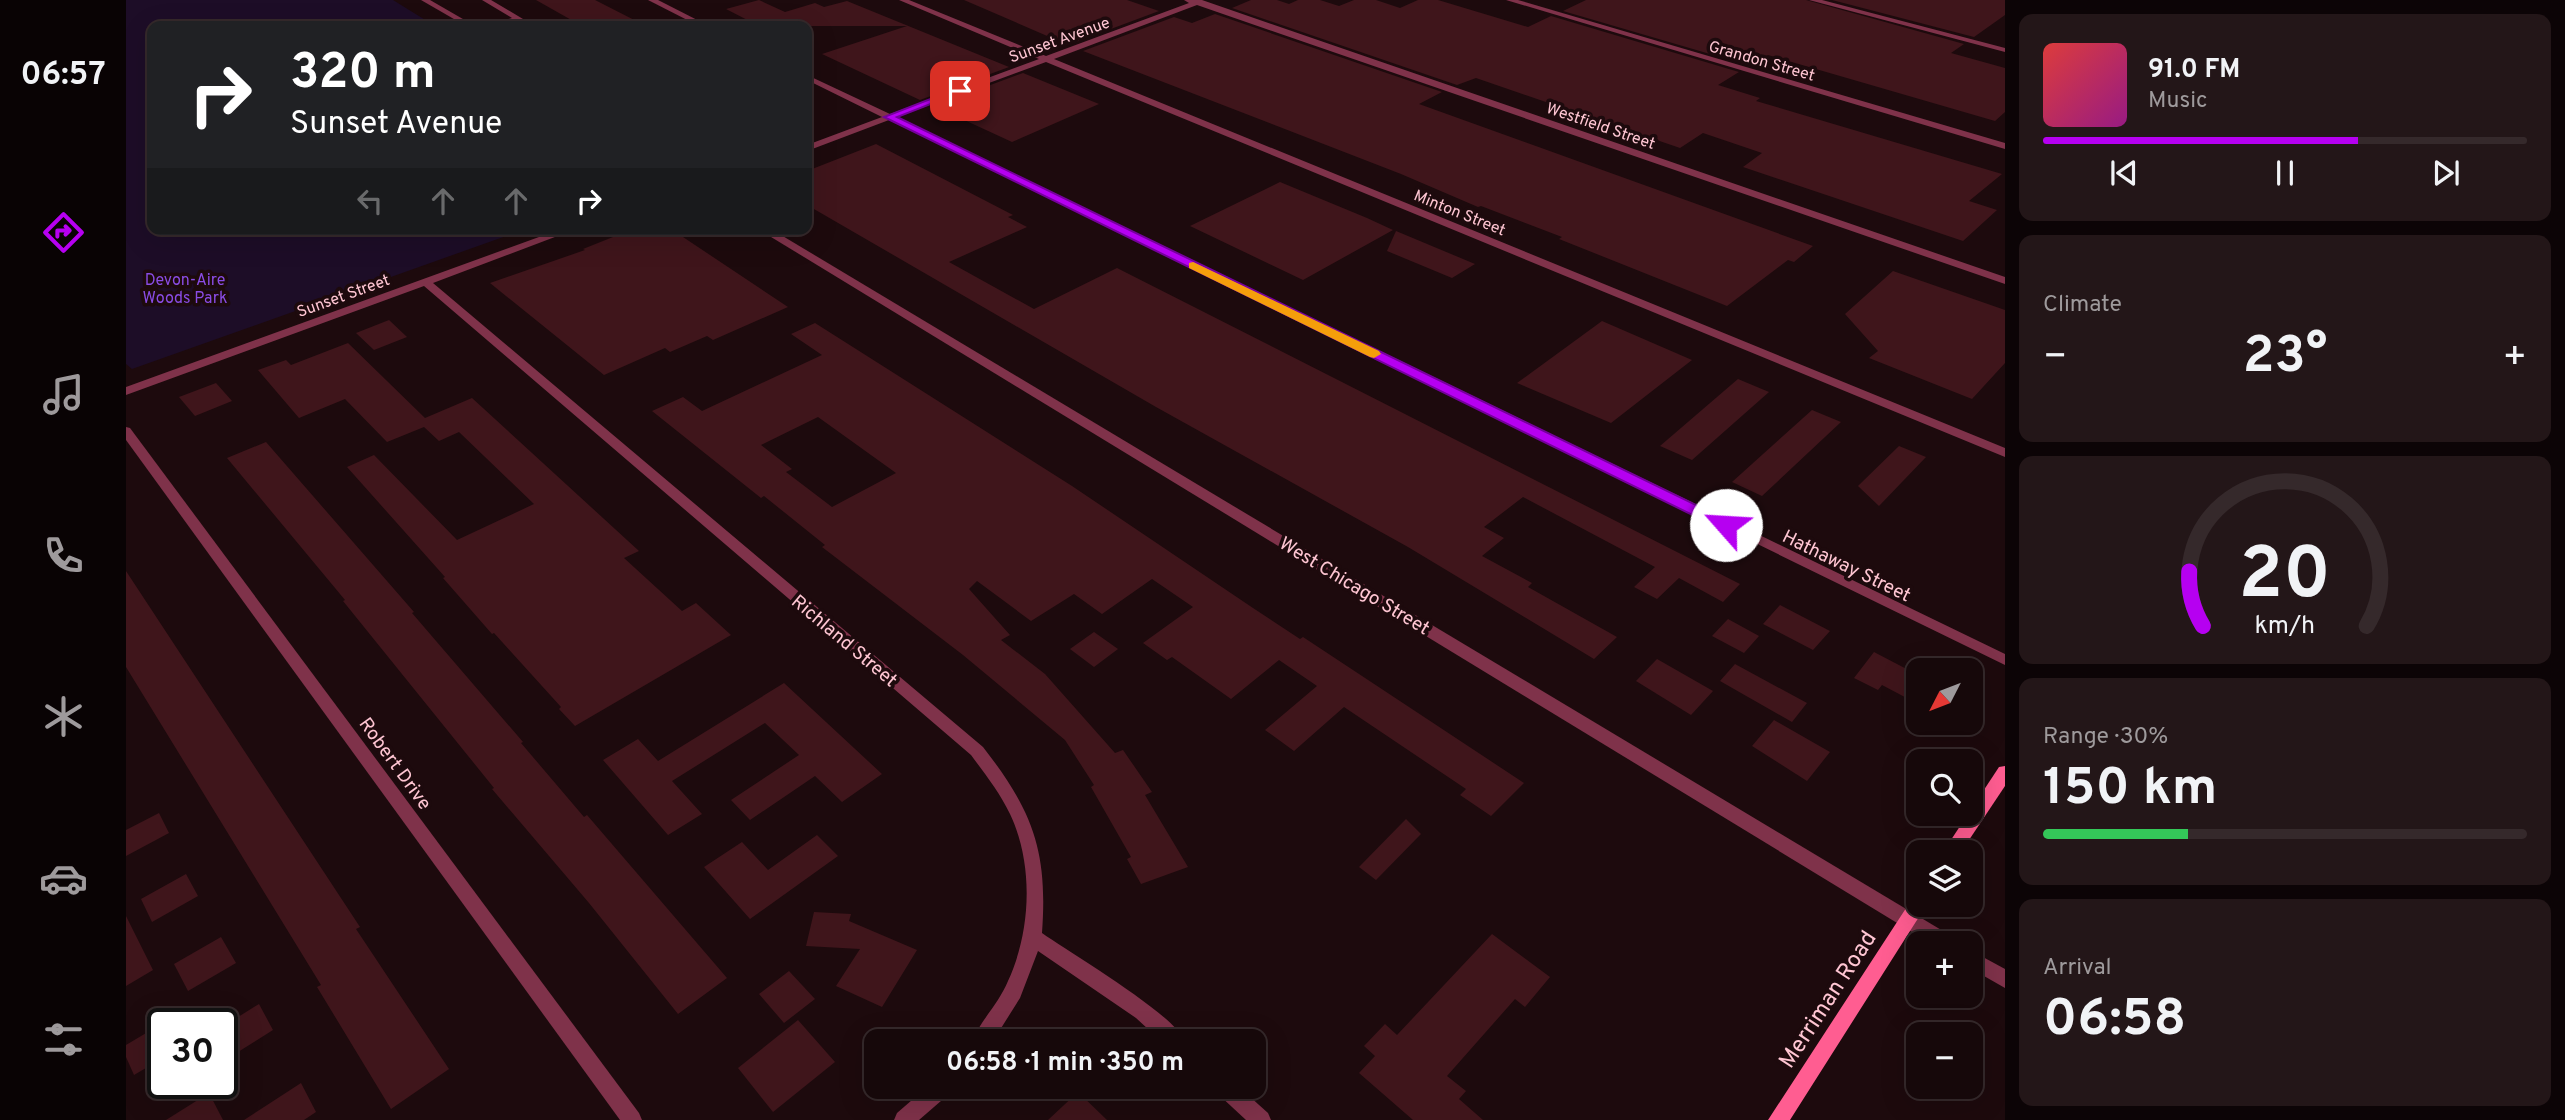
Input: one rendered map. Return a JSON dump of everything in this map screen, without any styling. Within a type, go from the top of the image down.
[{"type":"main road","points":[[1960,840],[2005,772]]},
{"type":"main road","name":"Merriman Road","points":[[1778,1120],[1910,917]]},
{"type":"street","points":[[425,0],[462,21]]},
{"type":"street","points":[[486,0],[519,19],[511,21]]},
{"type":"street","points":[[652,0],[695,21]]},
{"type":"street","name":"Minton Street","points":[[903,0],[2005,453]]},
{"type":"street","name":"Grandon Street","points":[[1510,0],[2005,146]]},
{"type":"street","points":[[1813,0],[1832,2],[2005,50]]},
{"type":"street","name":"Sunset Avenue","points":[[812,146],[1196,1]]},
{"type":"street","name":"Westfield Street","points":[[1196,1],[2005,281]]},
{"type":"street","name":"Hathaway Street","points":[[812,79],[2005,660]]},
{"type":"street","name":"Sunset Street","points":[[126,391],[426,282],[545,235]]},
{"type":"street","name":"West Chicago Street","points":[[773,235],[1906,908]]},
{"type":"street","name":"Richland Street","points":[[426,282],[977,751],[1004,785],[1027,834],[1036,880],[1032,937],[1023,970],[1010,1001],[990,1029]]},
{"type":"street","name":"Robert Drive","points":[[126,431],[632,1120]]},
{"type":"street","name":"West Chicago Street","points":[[1918,917],[1933,931]]},
{"type":"street","points":[[1032,937],[1143,1013],[1161,1029]]},
{"type":"street","points":[[1983,966],[2005,979]]},
{"type":"street","points":[[904,1120],[928,1099]]},
{"type":"street","points":[[1238,1099],[1261,1120]]},
{"type":"green space","name":"Devon-Aire Woods Park","points":[[126,0],[393,0],[427,21],[147,21],[147,235],[509,235],[132,369],[126,364]]},
{"type":"building","points":[[536,0],[595,0],[636,21],[573,21]]},
{"type":"building","points":[[759,0],[785,12],[815,3],[824,7],[847,1],[1009,67],[920,100],[822,54],[907,26],[812,26],[812,21],[749,21],[726,9]]},
{"type":"building","points":[[964,0],[1127,0],[1159,11],[1068,45]]},
{"type":"building","points":[[1251,0],[1277,0],[1289,4],[1298,0],[1320,0],[1339,6],[1354,0],[1376,0],[1400,8],[1418,0],[1438,0],[1528,27],[1551,16],[1739,72],[1718,85],[1760,98],[1756,101],[2002,174],[1969,201],[1997,210],[1963,241],[1743,167],[1762,153],[1703,133],[1680,148],[1476,78],[1457,85],[1232,8]]},
{"type":"building","points":[[1586,0],[1806,0],[1964,44],[1951,53],[2005,68],[2005,112],[1995,121],[1768,55],[1751,66],[1563,11]]},
{"type":"building","points":[[1832,0],[2005,0],[2005,15],[1974,37]]},
{"type":"building","points":[[1215,14],[1442,92],[1419,104],[1813,246],[1794,262],[1788,260],[1727,306],[1559,239],[1562,237],[1478,207],[1401,174],[1083,51],[1174,17],[1192,23]]},
{"type":"building","points":[[1023,73],[1099,104],[1012,142],[934,106]]},
{"type":"building","points":[[876,144],[1013,215],[1008,217],[1027,227],[949,262],[1034,309],[1117,268],[1740,584],[1723,602],[1679,578],[1657,599],[1634,587],[1655,567],[1523,497],[1484,527],[1504,538],[1482,556],[1532,583],[1528,587],[1617,637],[1594,659],[1408,547],[1156,407],[812,208],[812,169]]},
{"type":"building","points":[[1280,182],[1393,230],[1303,280],[1190,226]]},
{"type":"building","points":[[1396,231],[1475,264],[1452,278],[1387,251]]},
{"type":"building","points":[[618,235],[680,235],[788,307],[713,340],[707,336],[670,352],[665,348],[604,375],[490,283],[585,250],[583,249]]},
{"type":"building","points":[[1893,271],[2005,310],[2005,363],[1972,399],[1869,358],[1878,351],[1845,314]]},
{"type":"building","points":[[389,320],[407,337],[374,350],[356,333]]},
{"type":"building","points":[[1602,321],[1692,360],[1611,423],[1517,383]]},
{"type":"building","points":[[815,323],[1072,486],[1300,639],[1303,637],[1524,783],[1491,816],[1460,795],[1466,789],[1344,707],[1294,751],[1265,730],[1317,686],[1279,660],[1231,699],[1172,657],[1167,660],[1143,643],[1193,607],[1152,579],[1102,614],[1074,594],[1031,621],[977,581],[969,589],[1010,635],[1001,640],[1045,674],[1115,753],[1123,750],[1152,792],[1145,795],[1188,867],[1141,884],[1127,859],[1131,857],[1091,787],[1094,785],[1065,740],[963,655],[822,547],[825,545],[764,496],[761,498],[652,411],[683,397],[702,411],[822,355],[791,334]],"holes":[[[818,417],[896,473],[832,507],[786,472],[792,469],[761,445]]]},
{"type":"building","points":[[348,343],[425,418],[472,398],[639,551],[624,558],[682,611],[696,603],[731,635],[575,726],[347,467],[374,455],[457,540],[534,504],[459,432],[439,441],[424,427],[387,442],[345,399],[299,418],[258,370],[286,360],[291,365]]},
{"type":"building","points":[[1738,379],[1769,392],[1692,460],[1660,446]]},
{"type":"building","points":[[216,383],[232,401],[195,416],[179,397]]},
{"type":"building","points":[[1812,410],[1841,422],[1762,496],[1732,482]]},
{"type":"building","points":[[266,442],[414,612],[412,613],[584,817],[587,815],[727,978],[678,1014],[589,903],[492,789],[494,788],[343,601],[345,600],[227,458]]},
{"type":"building","points":[[1899,446],[1926,457],[1879,506],[1858,486]]},
{"type":"building","points":[[126,571],[360,927],[356,929],[449,1069],[391,1109],[317,987],[321,985],[126,667]]},
{"type":"building","points":[[1780,605],[1830,631],[1813,650],[1763,624]]},
{"type":"building","points":[[1728,619],[1759,636],[1744,653],[1712,636]]},
{"type":"building","points":[[1094,632],[1118,649],[1094,667],[1070,649]]},
{"type":"building","points":[[1874,652],[1906,669],[1906,698],[1882,685],[1878,690],[1854,678]]},
{"type":"building","points":[[1657,659],[1713,691],[1691,715],[1636,681]]},
{"type":"building","points":[[1735,664],[1807,703],[1792,722],[1720,681]]},
{"type":"building","points":[[784,683],[882,774],[842,802],[815,776],[750,820],[731,800],[799,755],[765,723],[672,781],[702,814],[668,835],[603,760],[638,739],[658,761]]},
{"type":"building","points":[[1774,720],[1830,752],[1807,781],[1752,746]]},
{"type":"building","points":[[159,813],[169,833],[126,856],[126,830]]},
{"type":"building","points":[[1406,819],[1421,834],[1376,880],[1359,867]]},
{"type":"building","points":[[817,835],[838,856],[750,919],[704,867],[742,842],[768,870]]},
{"type":"building","points":[[186,874],[198,896],[152,922],[141,899]]},
{"type":"building","points":[[814,912],[851,914],[849,921],[917,950],[882,1007],[836,986],[860,949],[806,946]]},
{"type":"building","points":[[126,916],[153,970],[126,986]]},
{"type":"building","points":[[1492,934],[1550,977],[1525,1007],[1515,999],[1447,1076],[1466,1091],[1459,1099],[1483,1120],[1413,1120],[1359,1073],[1375,1056],[1364,1046],[1385,1024],[1397,1035]]},
{"type":"building","points":[[221,937],[236,963],[188,991],[174,964]]},
{"type":"building","points":[[789,971],[815,999],[784,1023],[759,994]]},
{"type":"building","points":[[259,1004],[273,1030],[238,1052],[238,1017]]},
{"type":"building","points":[[798,1020],[835,1062],[773,1112],[738,1068]]},
{"type":"building","points":[[147,1033],[147,1067],[134,1075],[126,1057],[126,1045]]},
{"type":"building","points":[[301,1083],[316,1112],[304,1120],[244,1120]]},
{"type":"building","points":[[199,1099],[212,1099],[223,1120],[166,1120]]},
{"type":"building","points":[[1070,1099],[1085,1099],[1107,1120],[1048,1120]]},
{"type":"slow traffic","points":[[1193,266],[1374,354]]},
{"type":"route","points":[[960,91],[889,117],[1726,525]]}]
